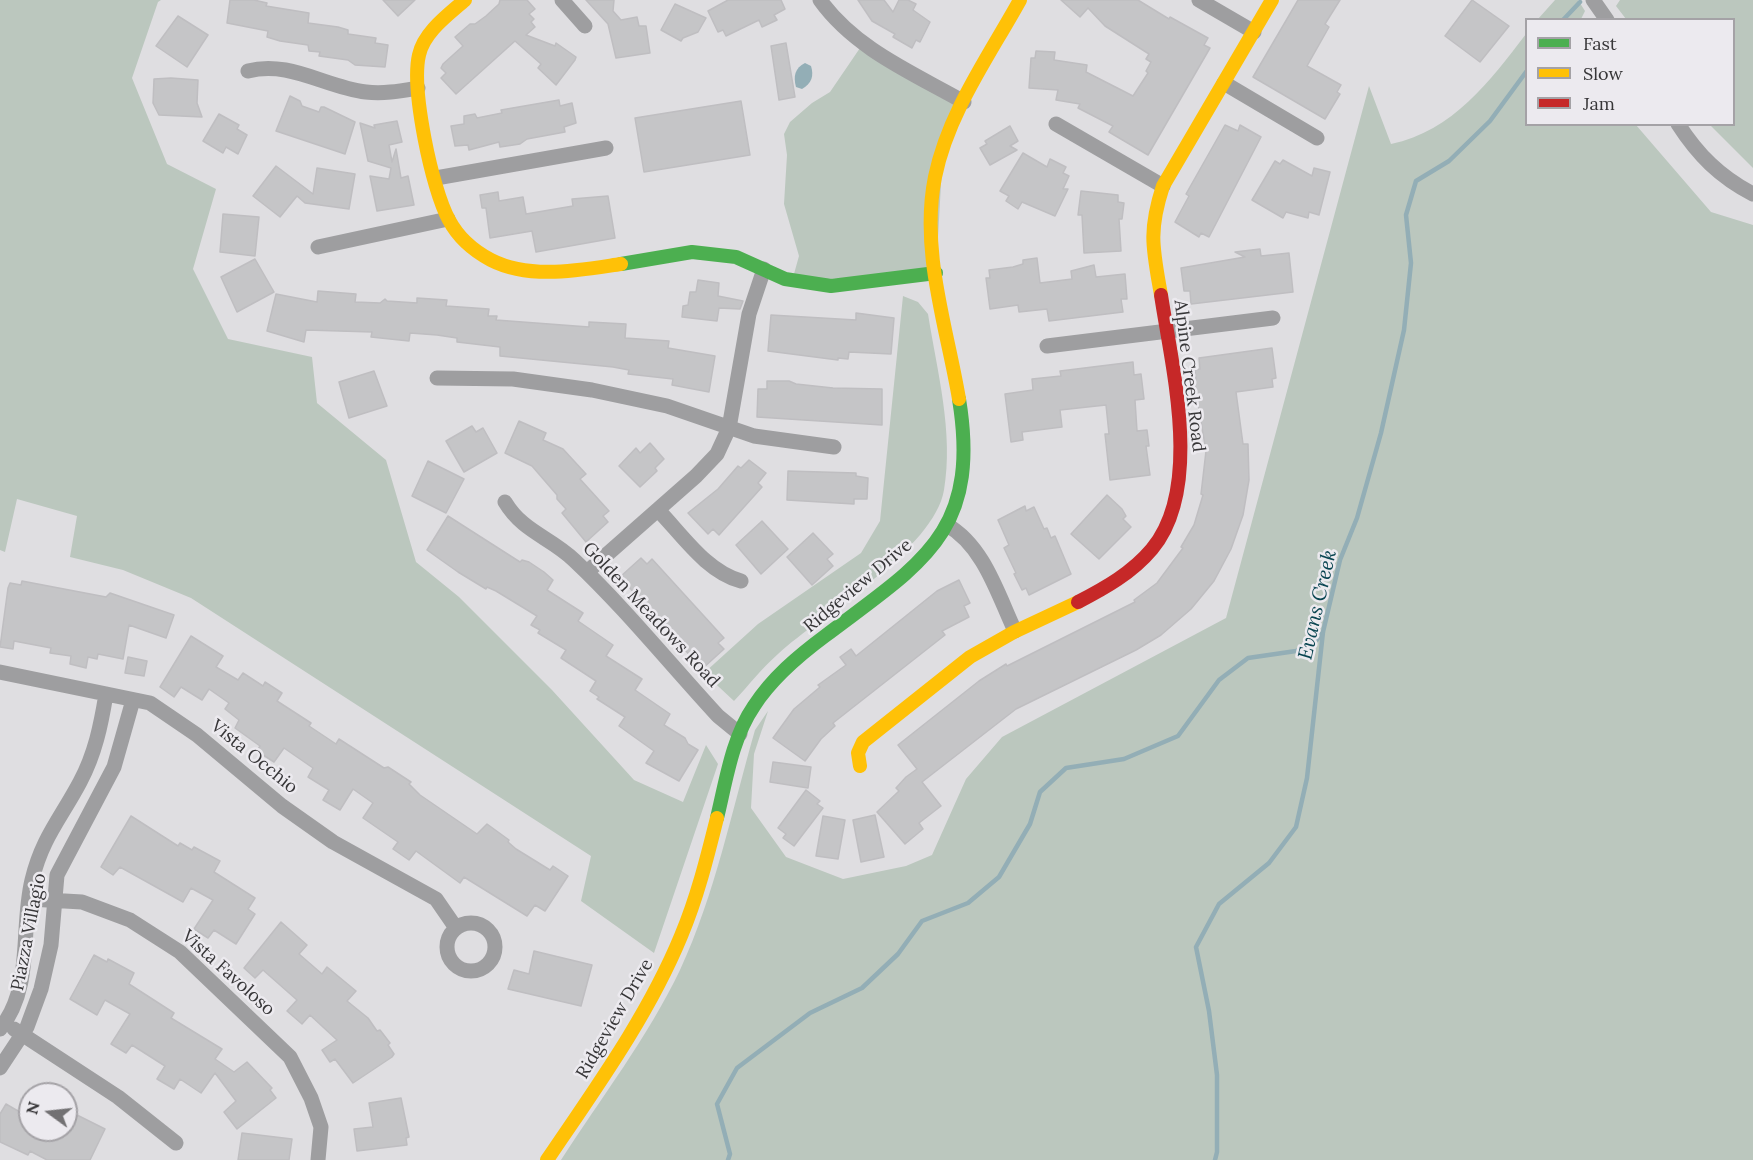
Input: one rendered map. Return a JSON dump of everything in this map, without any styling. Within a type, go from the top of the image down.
[{"type":"street","points":[[465,0],[436,25],[427,38],[416,67],[417,88],[436,178],[448,219],[475,250],[491,261],[531,272],[551,272],[692,252],[736,257],[807,284],[831,286],[904,275],[936,273]]},
{"type":"street","points":[[562,0],[585,26]]},
{"type":"street","points":[[820,0],[848,33],[870,49],[964,102]]},
{"type":"street","name":"Ridgeview Drive","points":[[547,1160],[614,1062],[674,955],[691,909],[740,734],[755,704],[773,682],[908,571],[931,548],[947,525],[960,493],[965,447],[961,412],[936,273],[931,219],[933,187],[942,148],[964,102],[1020,0]]},
{"type":"street","points":[[1199,0],[1254,32]]},
{"type":"street","name":"Alpine Creek Road","points":[[860,766],[858,753],[863,742],[971,657],[1015,632],[1111,586],[1149,555],[1164,534],[1179,490],[1182,467],[1167,332],[1152,240],[1153,216],[1163,186],[1272,0]]},
{"type":"street","points":[[1593,0],[1606,18]]},
{"type":"street","points":[[248,71],[261,68],[287,69],[365,92],[390,93],[417,88]]},
{"type":"street","points":[[1224,83],[1317,138]]},
{"type":"street","points":[[1056,124],[1163,186]]},
{"type":"street","points":[[1679,126],[1700,156],[1729,181],[1753,194]]},
{"type":"street","points":[[436,178],[606,148]]},
{"type":"street","points":[[318,247],[448,219]]},
{"type":"street","points":[[587,572],[659,511],[708,465],[729,428],[749,314],[764,269]]},
{"type":"street","points":[[1047,346],[1273,318]]},
{"type":"street","points":[[437,378],[513,379],[592,390],[667,406],[729,428],[780,442],[834,447]]},
{"type":"street","name":"Golden Meadows Road","points":[[505,502],[518,521],[559,546],[587,572],[718,716],[740,734]]},
{"type":"street","points":[[659,511],[709,563],[728,578],[741,581]]},
{"type":"street","points":[[947,525],[966,539],[977,553],[1015,632]]},
{"type":"street","name":"Vista Occhio","points":[[0,672],[150,703],[197,735],[282,806],[333,842],[436,899],[456,928]]},
{"type":"street","name":"Piazza Villagio","points":[[2,1026],[13,1013],[25,956],[31,882],[42,845],[80,782],[91,758],[100,730],[106,694]]},
{"type":"street","name":"Piazza Villagio","points":[[0,1068],[23,1035],[41,989],[51,945],[57,875],[114,767],[133,700]]},
{"type":"street","name":"Vista Favoloso","points":[[30,899],[82,902],[130,920],[180,952],[290,1057],[311,1098],[321,1127],[318,1160]]},
{"type":"street","points":[[2,1026],[23,1035],[118,1097],[176,1143]]},
{"type":"shaded area","points":[[0,0],[161,0],[158,2],[132,78],[167,164],[216,189],[193,269],[228,339],[312,357],[317,403],[386,460],[416,562],[459,597],[552,690],[634,780],[683,802],[706,745],[718,764],[654,953],[581,901],[591,856],[191,598],[123,570],[70,557],[77,516],[17,499],[5,552],[0,550]]},
{"type":"shaded area","points":[[1555,0],[1578,0],[1585,11],[1582,18],[1539,18]]},
{"type":"shaded area","points":[[1620,0],[1753,0],[1753,168],[1711,126],[1735,126],[1735,18],[1625,18],[1616,6]]},
{"type":"shaded area","points":[[1525,35],[1525,126],[1637,126],[1711,212],[1753,225],[1753,1160],[561,1160],[639,1043],[680,970],[713,882],[755,730],[768,711],[754,754],[751,808],[786,857],[843,879],[906,866],[932,855],[966,779],[1002,737],[1226,618],[1369,86],[1391,144],[1433,128],[1451,116],[1484,86]]},
{"type":"shaded area","points":[[860,48],[964,102],[943,148],[936,273],[792,281],[799,256],[784,204],[787,155],[784,134],[790,122],[812,103],[830,92]]},
{"type":"shaded area","points":[[903,296],[918,302],[928,314],[943,402],[947,468],[944,490],[936,512],[920,535],[899,557],[778,654],[734,701],[704,673],[758,624],[861,553],[880,521]]},
{"type":"water","points":[[805,63],[811,66],[812,76],[810,82],[802,89],[796,87],[795,76],[799,67]]},
{"type":"building","points":[[230,0],[254,0],[267,3],[266,6],[309,13],[308,23],[338,27],[348,30],[348,34],[376,38],[375,43],[388,45],[385,67],[355,65],[348,60],[319,56],[320,52],[309,51],[308,45],[280,41],[267,37],[268,31],[227,23]]},
{"type":"building","points":[[383,0],[415,0],[398,16]]},
{"type":"building","points":[[500,0],[527,0],[535,9],[529,14],[534,19],[531,22],[535,27],[526,35],[555,46],[556,43],[576,57],[575,60],[556,85],[538,68],[541,64],[515,41],[456,94],[441,78],[446,73],[441,68],[443,64],[463,46],[455,37],[470,24],[475,24],[486,16],[499,4]]},
{"type":"building","points":[[586,0],[614,0],[613,11],[621,20],[637,17],[639,26],[646,26],[650,53],[616,58],[608,24]]},
{"type":"building","points":[[728,0],[781,0],[785,9],[774,15],[777,20],[762,27],[759,20],[726,36],[723,30],[718,32],[708,11]]},
{"type":"building","points":[[858,0],[884,0],[893,12],[899,0],[908,0],[916,4],[913,10],[930,22],[920,42],[916,40],[912,48],[893,37],[895,34],[872,21]]},
{"type":"building","points":[[1061,0],[1138,0],[1169,19],[1170,17],[1208,38],[1204,45],[1210,48],[1148,155],[1109,132],[1113,126],[1078,108],[1080,104],[1056,100],[1058,90],[1029,88],[1031,58],[1035,58],[1036,51],[1055,52],[1054,60],[1087,65],[1086,72],[1133,96],[1148,73],[1146,71],[1151,62],[1146,59],[1149,54],[1105,26],[1088,8],[1080,17]]},
{"type":"building","points":[[1298,0],[1340,0],[1325,24],[1329,27],[1307,66],[1341,85],[1337,92],[1340,94],[1325,119],[1253,77]]},
{"type":"building","points":[[1472,0],[1509,26],[1480,62],[1445,36]]},
{"type":"building","points":[[675,4],[706,18],[698,32],[681,41],[661,30]]},
{"type":"building","points":[[178,16],[208,35],[187,67],[156,46]]},
{"type":"building","points":[[786,43],[795,97],[779,100],[771,46]]},
{"type":"building","points":[[154,79],[198,80],[197,103],[202,117],[159,115],[153,103]]},
{"type":"building","points":[[290,96],[300,101],[302,106],[319,112],[321,107],[324,107],[355,122],[345,154],[276,131]]},
{"type":"building","points":[[559,100],[560,106],[572,103],[576,123],[564,127],[565,132],[500,147],[499,142],[469,150],[468,145],[455,146],[451,126],[464,124],[464,116],[475,114],[477,118],[502,113],[501,110]]},
{"type":"building","points":[[741,101],[750,155],[644,172],[635,118]]},
{"type":"building","points":[[219,114],[239,125],[237,129],[247,135],[238,154],[226,147],[223,153],[203,141]]},
{"type":"building","points":[[397,121],[402,142],[389,145],[392,162],[396,149],[401,178],[408,176],[414,205],[377,211],[370,176],[389,179],[391,168],[368,161],[360,123],[375,128],[374,125]]},
{"type":"building","points":[[1225,125],[1238,131],[1240,125],[1261,137],[1209,237],[1201,233],[1199,237],[1175,222],[1189,196],[1186,194]]},
{"type":"building","points":[[1010,126],[1018,141],[1010,146],[1017,150],[990,165],[980,148],[987,144],[985,141]]},
{"type":"building","points":[[1023,153],[1047,167],[1050,159],[1066,167],[1063,173],[1069,176],[1063,189],[1068,189],[1055,216],[1022,202],[1018,209],[1006,201],[1009,196],[1000,191]]},
{"type":"building","points":[[1283,160],[1312,176],[1314,168],[1330,172],[1319,215],[1309,212],[1308,218],[1286,212],[1283,218],[1252,200],[1275,161],[1280,164]]},
{"type":"building","points":[[276,166],[313,194],[317,168],[355,174],[349,209],[305,203],[297,196],[280,217],[253,196]]},
{"type":"building","points":[[1081,191],[1118,195],[1118,202],[1124,203],[1122,219],[1119,219],[1121,251],[1084,253],[1082,215],[1078,215]]},
{"type":"building","points":[[498,192],[499,201],[523,197],[526,214],[573,206],[572,199],[608,196],[615,238],[536,252],[532,231],[490,238],[486,208],[482,208],[480,195]]},
{"type":"building","points":[[223,214],[259,217],[255,256],[220,252]]},
{"type":"building","points":[[1260,249],[1261,256],[1289,253],[1293,292],[1191,304],[1190,291],[1184,291],[1181,268],[1245,257],[1235,252]]},
{"type":"building","points":[[1037,258],[1040,283],[1072,279],[1071,271],[1094,265],[1096,277],[1125,274],[1127,299],[1121,299],[1123,312],[1049,321],[1047,309],[1019,312],[1018,305],[990,309],[986,278],[990,278],[989,270],[1013,267],[1023,264],[1023,260]]},
{"type":"building","points":[[255,259],[274,292],[237,312],[221,277]]},
{"type":"building","points":[[698,280],[719,283],[718,296],[743,301],[740,309],[719,308],[717,321],[682,317],[683,306],[688,305],[690,292],[696,292]]},
{"type":"building","points":[[318,291],[356,294],[355,302],[380,303],[385,299],[417,303],[417,298],[447,300],[446,306],[489,309],[488,316],[497,316],[496,320],[589,327],[589,322],[626,324],[625,338],[669,341],[668,348],[715,356],[709,392],[672,385],[673,379],[628,374],[629,370],[613,367],[500,356],[500,347],[457,342],[457,338],[437,335],[410,333],[409,341],[371,337],[372,332],[306,330],[304,342],[267,331],[276,294],[317,302]]},
{"type":"building","points":[[856,313],[894,318],[891,354],[849,352],[848,359],[838,358],[838,360],[768,351],[771,315],[856,320]]},
{"type":"building","points":[[1272,348],[1276,378],[1272,379],[1273,387],[1236,392],[1243,444],[1248,444],[1249,480],[1243,515],[1231,549],[1214,581],[1191,609],[1161,635],[1136,650],[1016,709],[922,782],[941,806],[919,823],[923,829],[905,844],[877,812],[899,791],[896,788],[906,777],[917,769],[898,745],[979,681],[1006,664],[1007,666],[1135,602],[1134,600],[1157,583],[1183,548],[1181,547],[1194,525],[1203,495],[1201,494],[1206,451],[1194,380],[1196,379],[1195,370],[1200,369],[1199,358]]},
{"type":"building","points":[[1133,362],[1134,375],[1141,374],[1144,399],[1135,400],[1137,431],[1147,430],[1149,446],[1146,446],[1150,475],[1110,480],[1105,434],[1109,434],[1106,405],[1060,410],[1062,427],[1022,432],[1023,440],[1011,442],[1005,394],[1033,390],[1032,379],[1061,376],[1060,371]]},
{"type":"building","points":[[374,371],[387,406],[349,418],[339,382]]},
{"type":"building","points":[[767,381],[789,381],[796,384],[833,388],[882,389],[882,425],[757,417],[758,389],[767,389]]},
{"type":"building","points":[[519,421],[546,433],[543,440],[563,449],[586,474],[580,479],[609,511],[603,516],[608,522],[586,542],[562,513],[566,509],[557,499],[557,495],[532,466],[505,453]]},
{"type":"building","points":[[472,426],[476,432],[483,428],[497,453],[464,472],[446,441]]},
{"type":"building","points":[[650,443],[664,459],[655,468],[657,471],[640,487],[619,466],[636,448],[640,453]]},
{"type":"building","points":[[749,460],[766,473],[758,483],[762,487],[719,535],[713,529],[708,534],[688,513],[718,489],[738,466],[741,468]]},
{"type":"building","points":[[428,461],[464,479],[446,513],[412,496]]},
{"type":"building","points":[[788,471],[856,473],[856,476],[868,478],[867,499],[854,499],[854,504],[787,500]]},
{"type":"building","points":[[1107,495],[1122,509],[1126,516],[1123,519],[1131,527],[1099,559],[1071,534]]},
{"type":"building","points":[[1025,506],[1026,511],[1034,507],[1044,529],[1047,528],[1051,538],[1055,536],[1071,574],[1029,595],[1026,588],[1022,590],[1014,574],[1016,573],[1004,548],[1009,545],[998,520]]},
{"type":"building","points":[[448,516],[520,562],[522,560],[529,562],[544,572],[553,580],[547,590],[583,613],[578,621],[613,645],[606,656],[642,679],[635,690],[670,714],[664,725],[685,738],[688,744],[698,750],[679,781],[646,763],[654,751],[619,726],[625,717],[597,699],[599,697],[590,691],[596,681],[561,658],[566,650],[538,633],[540,630],[531,625],[537,616],[496,591],[487,587],[486,589],[427,550]]},
{"type":"building","points":[[762,521],[788,549],[761,574],[736,545]]},
{"type":"building","points":[[813,533],[833,554],[827,559],[833,566],[812,585],[787,557]]},
{"type":"building","points":[[641,558],[647,564],[652,559],[724,638],[718,643],[724,649],[702,669],[620,577]]},
{"type":"building","points":[[959,580],[970,603],[964,606],[969,617],[942,631],[945,635],[833,723],[835,726],[821,739],[805,761],[773,738],[794,709],[820,687],[818,685],[846,665],[840,657],[851,649],[856,656],[937,591]]},
{"type":"building","points":[[22,581],[106,597],[110,593],[174,615],[166,638],[129,625],[123,659],[98,654],[97,659],[88,657],[86,668],[70,664],[71,656],[50,653],[51,648],[14,641],[13,649],[0,647],[8,588],[10,583],[21,585]]},
{"type":"building","points":[[191,636],[223,656],[216,667],[238,680],[243,673],[263,686],[265,682],[282,693],[277,701],[311,723],[309,726],[336,744],[339,739],[384,768],[388,767],[411,782],[409,784],[420,795],[477,834],[487,824],[509,840],[508,842],[516,849],[550,870],[553,866],[568,876],[545,911],[535,905],[527,916],[464,877],[460,883],[416,851],[409,860],[393,849],[398,842],[363,818],[373,803],[353,789],[340,810],[323,800],[329,790],[308,777],[313,768],[284,748],[274,762],[257,751],[260,746],[235,728],[239,720],[225,709],[229,703],[209,689],[202,700],[181,687],[174,697],[160,687]]},
{"type":"building","points":[[128,657],[147,661],[144,676],[125,673]]},
{"type":"building","points":[[773,762],[811,767],[808,788],[770,782]]},
{"type":"building","points":[[806,790],[820,801],[817,804],[823,808],[794,846],[783,838],[786,834],[778,828]]},
{"type":"building","points":[[875,815],[884,857],[861,862],[853,820]]},
{"type":"building","points":[[131,816],[178,846],[180,843],[192,850],[194,847],[220,861],[214,872],[255,898],[248,909],[255,914],[236,944],[214,930],[208,938],[194,929],[213,900],[191,888],[183,902],[120,867],[113,875],[101,867]]},
{"type":"building","points":[[823,816],[845,820],[838,859],[816,856]]},
{"type":"building","points":[[281,922],[307,945],[299,954],[322,974],[327,967],[356,991],[347,1001],[368,1018],[377,1031],[380,1030],[390,1043],[388,1045],[394,1054],[392,1057],[353,1083],[335,1059],[330,1062],[322,1050],[337,1040],[310,1015],[302,1024],[287,1011],[297,1000],[263,970],[255,978],[244,968]]},
{"type":"building","points":[[534,951],[592,965],[581,1006],[508,989],[514,970],[529,974]]},
{"type":"building","points":[[94,955],[107,962],[108,959],[134,973],[129,984],[174,1013],[171,1018],[222,1049],[215,1059],[234,1072],[247,1062],[272,1088],[270,1090],[276,1098],[237,1129],[224,1112],[236,1101],[215,1073],[201,1093],[180,1079],[174,1089],[157,1079],[165,1066],[132,1045],[126,1053],[111,1044],[130,1014],[105,1000],[97,1015],[70,999]]},
{"type":"building","points":[[401,1098],[409,1137],[406,1138],[407,1145],[357,1151],[354,1129],[373,1127],[369,1103]]},
{"type":"building","points":[[6,1104],[18,1111],[18,1142],[78,1142],[78,1116],[105,1129],[90,1160],[47,1160],[30,1151],[28,1155],[0,1142],[0,1114]]},
{"type":"building","points":[[242,1133],[292,1139],[289,1160],[238,1160]]},
{"type":"waterway","name":"Evans Creek","points":[[1565,18],[1580,2]]},
{"type":"waterway","name":"Evans Creek","points":[[1215,1160],[1217,1152],[1217,1075],[1209,1011],[1196,947],[1219,904],[1269,863],[1296,827],[1307,778],[1323,632],[1340,560],[1357,518],[1381,433],[1404,330],[1411,263],[1406,215],[1416,181],[1449,161],[1490,121],[1525,73]]},
{"type":"waterway","points":[[728,1160],[730,1154],[717,1104],[737,1068],[810,1013],[862,988],[898,954],[922,921],[968,903],[999,877],[1030,824],[1040,792],[1066,768],[1124,759],[1178,736],[1219,680],[1248,658],[1296,651],[1315,642],[1323,632]]},
{"type":"traffic: fast","points":[[621,264],[692,252],[736,257],[785,279],[831,286],[936,273]]},
{"type":"traffic: fast","points":[[717,818],[740,732],[746,718],[761,696],[795,660],[915,565],[936,541],[952,514],[961,483],[963,445],[959,399]]},
{"type":"traffic: slow","points":[[465,0],[431,31],[419,55],[417,71],[420,114],[430,164],[449,220],[462,238],[473,248],[491,260],[506,266],[538,272],[555,272],[621,264]]},
{"type":"traffic: slow","points":[[959,399],[933,261],[931,205],[935,177],[941,153],[959,108],[1020,0]]},
{"type":"traffic: slow","points":[[1161,295],[1153,240],[1155,216],[1163,186],[1272,0]]},
{"type":"traffic: slow","points":[[860,766],[858,753],[863,742],[970,657],[1014,632],[1078,602]]},
{"type":"traffic: slow","points":[[547,1160],[620,1051],[668,966],[692,907],[717,818]]},
{"type":"traffic: jam","points":[[1078,602],[1118,579],[1144,558],[1167,524],[1176,494],[1180,461],[1180,426],[1161,295]]}]
